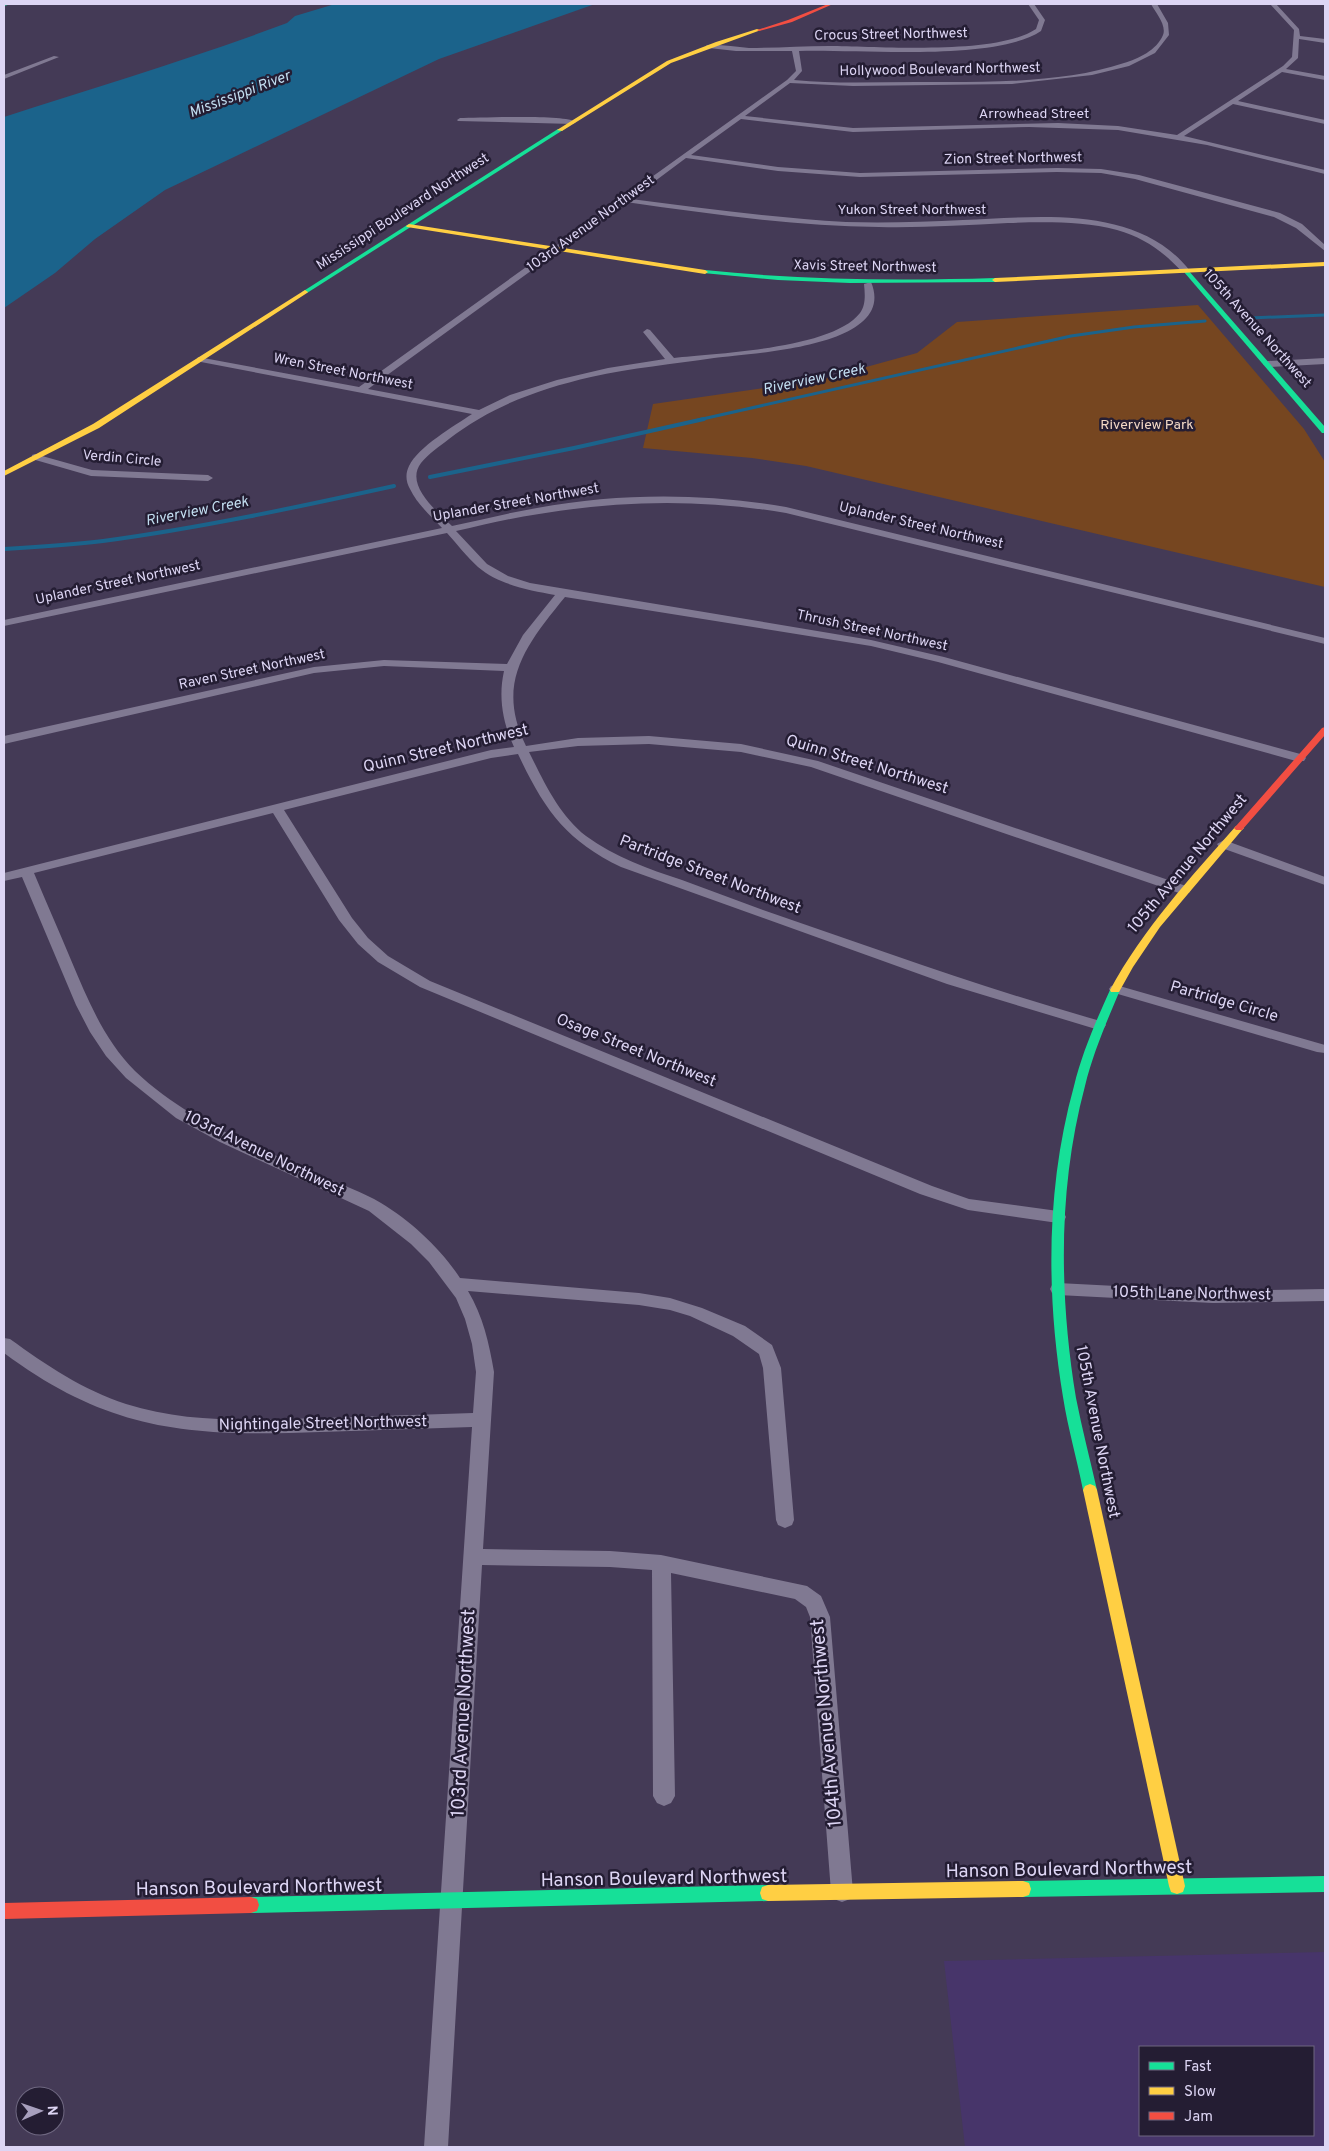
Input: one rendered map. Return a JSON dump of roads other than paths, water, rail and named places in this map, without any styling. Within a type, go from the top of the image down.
[{"type":"street","points":[[4,5],[9,4]]},
{"type":"street","name":"Mississippi Boulevard Northwest","points":[[4,474],[86,432],[669,62],[709,46],[783,23],[831,4]]},
{"type":"street","name":"Crocus Street Northwest","points":[[709,46],[727,48],[962,47],[1005,43],[1028,36],[1042,27],[1042,20],[1031,4]]},
{"type":"street","name":"Hollywood Boulevard Northwest","points":[[789,81],[824,84],[985,84],[1044,80],[1093,73],[1133,61],[1159,45],[1165,38],[1166,28],[1154,4]]},
{"type":"street","points":[[1180,136],[1292,62],[1296,56],[1298,37],[1293,24],[1273,4]]},
{"type":"street","points":[[1298,37],[1325,40]]},
{"type":"street","points":[[789,81],[799,71],[795,48]]},
{"type":"street","points":[[4,78],[56,57]]},
{"type":"street","points":[[1281,70],[1325,78]]},
{"type":"street","name":"103rd Avenue Northwest","points":[[362,389],[789,81]]},
{"type":"street","points":[[1233,102],[1325,122]]},
{"type":"street","name":"Arrowhead Street","points":[[740,117],[843,129],[1074,126],[1132,130],[1180,136],[1325,172]]},
{"type":"street","points":[[460,120],[550,120],[573,122]]},
{"type":"street","name":"Zion Street Northwest","points":[[685,156],[778,169],[844,174],[897,175],[1057,170],[1112,172],[1277,215],[1299,226],[1325,249]]},
{"type":"street","name":"Yukon Street Northwest","points":[[624,200],[737,216],[846,224],[1046,220],[1082,223],[1125,231],[1148,240],[1167,251],[1186,271]]},
{"type":"street","name":"Xavis Street Northwest","points":[[409,226],[749,277],[868,284],[1325,264]]},
{"type":"street","name":"105th Avenue Northwest","points":[[1186,271],[1325,431]]},
{"type":"street","points":[[480,413],[520,396],[573,378],[621,369],[791,346],[826,337],[850,325],[866,312],[869,294],[868,284]]},
{"type":"street","points":[[647,332],[672,362]]},
{"type":"street","name":"Wren Street Northwest","points":[[201,359],[480,413]]},
{"type":"street","points":[[1268,364],[1325,361]]},
{"type":"street","name":"Thrush Street Northwest","points":[[480,413],[424,453],[412,470],[410,477],[413,487],[449,530],[475,558],[494,573],[522,584],[562,593],[871,643],[1204,730],[1300,758]]},
{"type":"street","name":"Verdin Circle","points":[[35,458],[91,473],[208,478]]},
{"type":"street","name":"Uplander Street Northwest","points":[[4,623],[537,511],[614,501],[684,498],[748,503],[786,510],[974,554],[1325,641]]},
{"type":"street","name":"Partridge Street Northwest","points":[[562,593],[523,641],[510,668],[506,696],[508,714],[520,749],[539,785],[567,825],[603,853],[623,863],[957,984],[1006,1000],[1099,1025]]},
{"type":"street","name":"Raven Street Northwest","points":[[4,740],[314,670],[384,663],[510,668]]},
{"type":"street","name":"105th Avenue Northwest","points":[[1177,1886],[1068,1387],[1058,1289],[1060,1174],[1068,1127],[1084,1065],[1099,1025],[1116,989],[1151,930],[1325,730]]},
{"type":"street","name":"Quinn Street Northwest","points":[[4,877],[452,763],[520,749],[578,742],[649,740],[713,744],[766,752],[840,771],[1184,890]]},
{"type":"street","name":"Osage Street Northwest","points":[[276,808],[346,920],[363,941],[383,959],[425,984],[926,1190],[968,1204],[1058,1217]]},
{"type":"street","points":[[1224,844],[1325,881]]},
{"type":"street","name":"103rd Avenue Northwest","points":[[26,871],[83,1005],[97,1032],[111,1053],[132,1075],[181,1114],[225,1138],[374,1207],[413,1236],[457,1284],[470,1307],[483,1346],[485,1372],[454,1901],[436,2147]]},
{"type":"street","name":"Partridge Circle","points":[[1116,989],[1322,1049]]},
{"type":"street","points":[[457,1284],[670,1304],[716,1320],[755,1341],[766,1350],[772,1368],[785,1520]]},
{"type":"street","name":"105th Lane Northwest","points":[[1058,1289],[1213,1297],[1325,1295]]},
{"type":"street","name":"Nightingale Street Northwest","points":[[4,1344],[54,1380],[84,1395],[124,1410],[197,1424],[244,1428],[482,1420]]},
{"type":"street","name":"104th Avenue Northwest","points":[[473,1557],[610,1559],[661,1564],[800,1592],[814,1602],[820,1617],[842,1892]]},
{"type":"street","points":[[661,1564],[664,1796]]},
{"type":"street","name":"Hanson Boulevard Northwest","points":[[4,1911],[842,1892],[1325,1884]]},
{"type":"water","name":"Mississippi River","points":[[335,4],[595,4],[439,59],[165,190],[95,239],[55,273],[4,308],[4,117],[217,48],[287,23],[295,16]]},
{"type":"waterway","name":"Riverview Creek","points":[[1250,318],[1325,315]]},
{"type":"waterway","name":"Riverview Creek","points":[[698,420],[1071,336],[1134,327],[1205,321]]},
{"type":"waterway","name":"Riverview Creek","points":[[430,477],[704,419]]},
{"type":"waterway","name":"Riverview Creek","points":[[4,549],[54,546],[139,536],[285,509],[394,486]]},
{"type":"park label","name":"Riverview Park","points":[[1147,425]]}]
